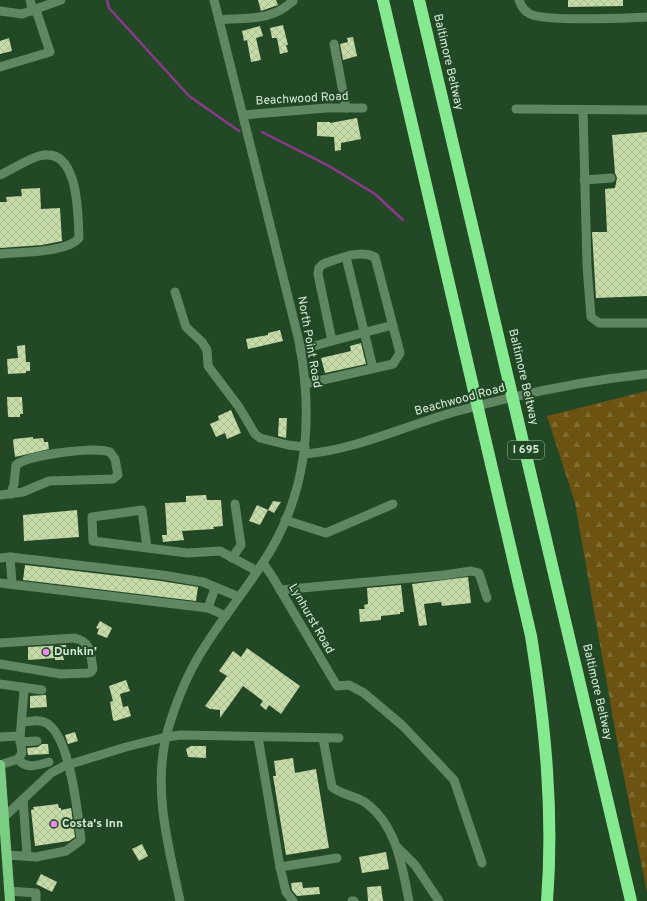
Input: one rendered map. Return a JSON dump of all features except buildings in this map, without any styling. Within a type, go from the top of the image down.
[{"type":"highway","name":"I 695","points":[[383,0],[531,636],[542,713],[547,764],[550,844],[547,901]]},
{"type":"highway","name":"Baltimore Beltway","points":[[419,0],[631,901]]},
{"type":"main road","points":[[0,765],[2,819],[10,896]]},
{"type":"street","points":[[0,67],[50,52],[30,0]]},
{"type":"street","points":[[0,10],[22,14],[61,0]]},
{"type":"street","name":"North Point Road","points":[[180,901],[166,833],[162,804],[162,772],[166,737],[195,662],[263,563],[285,520],[298,484],[305,450],[307,425],[305,384],[300,350],[214,0]]},
{"type":"street","points":[[219,20],[268,16],[284,9],[292,0]]},
{"type":"street","points":[[519,0],[523,9],[535,16],[561,18],[647,17]]},
{"type":"street","points":[[334,44],[346,108]]},
{"type":"street","name":"Beachwood Road","points":[[243,115],[326,108],[363,108]]},
{"type":"street","points":[[516,109],[647,110]]},
{"type":"street","points":[[583,110],[587,273],[591,317],[599,323],[647,323]]},
{"type":"street","points":[[0,175],[40,156],[55,155],[64,162],[77,191],[79,238],[76,242],[64,247],[0,254]]},
{"type":"street","points":[[584,180],[611,178]]},
{"type":"street","points":[[305,384],[393,364],[400,353],[375,256],[358,253],[323,264],[319,268],[318,274],[332,341]]},
{"type":"street","points":[[346,257],[373,368]]},
{"type":"street","name":"Beachwood Road","points":[[174,292],[186,327],[208,350],[208,366],[239,407],[255,434],[260,438],[305,450],[334,450],[454,412],[538,392],[647,374]]},
{"type":"street","points":[[300,350],[393,325]]},
{"type":"street","points":[[0,495],[11,494],[23,492],[49,481],[113,480],[118,475],[115,459],[110,452],[100,449],[56,453],[21,460],[16,465],[14,484],[11,494]]},
{"type":"street","points":[[232,558],[241,545],[235,504]]},
{"type":"street","points":[[285,520],[326,533],[393,504]]},
{"type":"street","points":[[147,548],[142,510],[92,517],[92,541],[147,548],[187,553],[220,551],[257,571]]},
{"type":"street","points":[[10,557],[12,583]]},
{"type":"street","points":[[0,558],[10,557],[162,574],[203,582],[239,597]]},
{"type":"street","name":"Lynhurst Road","points":[[263,563],[337,686],[349,685],[364,693],[403,726],[454,780],[482,863]]},
{"type":"street","points":[[280,590],[444,575],[472,571],[479,573],[487,598]]},
{"type":"street","points":[[0,583],[12,583],[107,597],[208,608],[226,616]]},
{"type":"street","points":[[208,608],[215,588]]},
{"type":"street","points":[[0,643],[74,638],[82,640],[88,645],[92,669],[91,672],[88,673],[61,674],[0,664]]},
{"type":"street","points":[[0,684],[42,690]]},
{"type":"street","points":[[0,765],[18,759],[22,756],[20,740],[24,694],[21,687]]},
{"type":"street","points":[[6,856],[31,856],[66,850],[82,840],[69,765],[60,741],[51,726],[40,721],[22,722]]},
{"type":"street","points":[[0,737],[14,735],[20,740],[37,741]]},
{"type":"street","points":[[2,819],[52,774],[69,765],[166,737],[181,735],[339,738]]},
{"type":"street","points":[[258,737],[280,867],[286,892],[293,901]]},
{"type":"street","points":[[323,738],[332,788],[364,802],[374,810],[387,827],[397,847],[403,867],[409,901]]},
{"type":"street","points":[[18,759],[23,764],[31,766],[49,762]]},
{"type":"street","points":[[23,799],[31,856]]},
{"type":"street","points":[[397,847],[415,865],[439,901]]},
{"type":"street","points":[[280,867],[337,858]]},
{"type":"street","points":[[10,896],[36,892],[36,901]]},
{"type":"green space","points":[[647,391],[647,892],[619,752],[575,503],[547,416]]},
{"type":"waterway","points":[[107,0],[109,8],[189,96],[239,131]]},
{"type":"waterway","points":[[262,132],[329,166],[375,194],[403,220]]},
{"type":"place","name":"Dunkin'","points":[[46,652]]},
{"type":"place","name":"Costa's Inn","points":[[54,824]]}]
